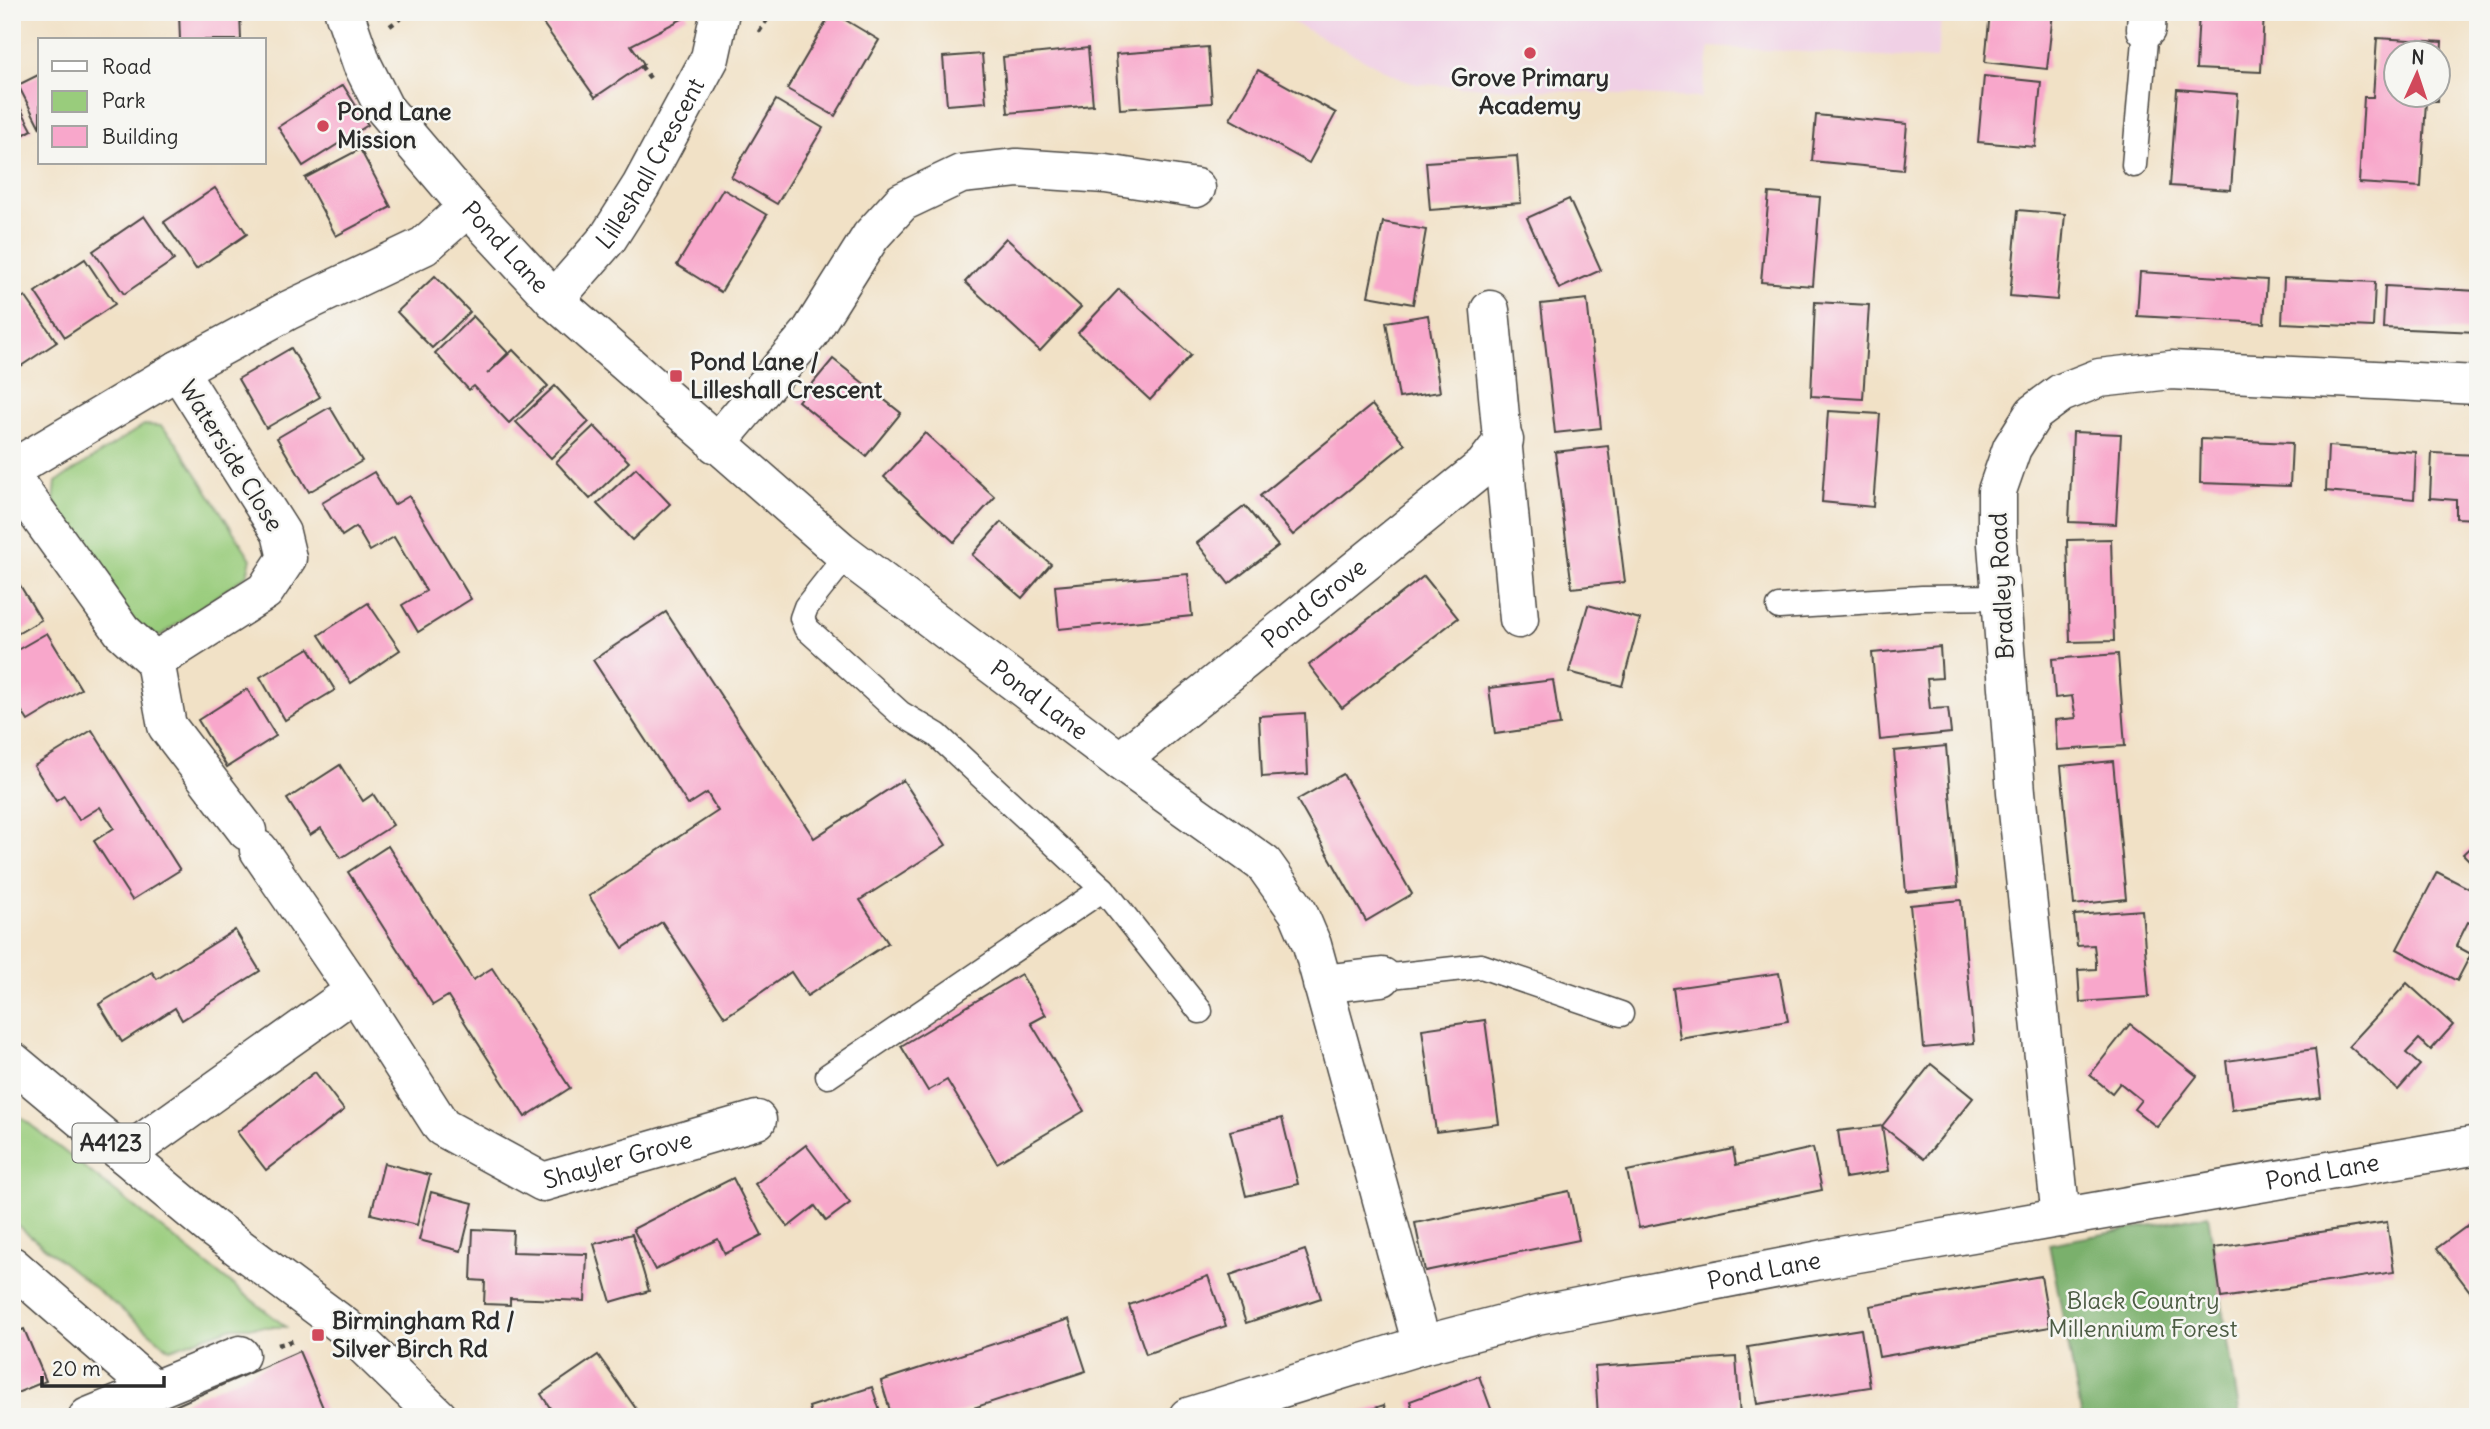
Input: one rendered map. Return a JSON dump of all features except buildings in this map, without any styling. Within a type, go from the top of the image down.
[{"type":"main road","name":"Pond Lane","points":[[344,12],[362,64],[384,108],[468,207],[554,300],[716,444],[847,555],[1120,761],[1264,864],[1297,912],[1312,945],[1422,1345],[1537,1315],[1846,1255],[2478,1145]]},
{"type":"main road","name":"Lilleshall Crescent","points":[[554,300],[608,238],[641,186],[710,58],[720,12]]},
{"type":"main road","points":[[716,444],[810,334],[871,236],[902,202],[961,173],[1017,168],[1105,174],[1196,188]]},
{"type":"main road","name":"Waterside Close","points":[[12,469],[178,370],[289,310],[424,246],[468,207]]},
{"type":"main road","points":[[1490,310],[1520,619]]},
{"type":"main road","name":"Waterside Close","points":[[155,661],[265,592],[287,558],[281,533],[178,370]]},
{"type":"main road","name":"Bradley Road","points":[[2061,1219],[2016,792],[2001,597],[1997,491],[2012,448],[2034,413],[2061,393],[2099,379],[2171,370],[2478,385]]},
{"type":"main road","name":"Pond Grove","points":[[1120,761],[1484,466],[1503,440]]},
{"type":"main road","points":[[12,478],[122,631],[155,661]]},
{"type":"main road","name":"Shayler Grove","points":[[155,661],[167,726],[253,841],[355,990],[442,1127],[543,1182],[757,1120]]},
{"type":"main road","points":[[1322,984],[1382,977]]},
{"type":"main road","points":[[125,1154],[355,990]]},
{"type":"main road","name":"A4123","points":[[12,1060],[210,1226],[345,1327],[428,1412]]},
{"type":"main road","points":[[12,1266],[153,1389]]},
{"type":"main road","points":[[1188,1417],[1422,1345]]},
{"type":"main road","points":[[88,1417],[240,1355]]},
{"type":"lane","points":[[2134,165],[2146,21]]},
{"type":"lane","points":[[847,555],[806,607],[802,618],[807,628],[900,713],[937,735],[1102,889],[1200,1011]]},
{"type":"lane","points":[[1779,607],[1922,598],[2001,597]]},
{"type":"lane","points":[[828,1076],[1102,889]]},
{"type":"lane","points":[[1382,977],[1481,966],[1621,1014]]},
{"type":"path","points":[[380,33],[409,12]]},
{"type":"shaded area","name":"Grove Primary Academy","points":[[1273,12],[1942,12],[1937,59],[1710,47],[1701,98],[1417,84],[1403,80]]},
{"type":"green space","points":[[144,425],[161,426],[174,439],[251,559],[247,575],[160,636],[141,632],[54,501],[56,482]]},
{"type":"green space","points":[[12,1110],[286,1327],[233,1327],[170,1349],[12,1221]]},
{"type":"green space","name":"Black Country Millennium Forest","points":[[2208,1215],[2240,1417],[2082,1417],[2049,1244]]},
{"type":"place","name":"Grove Primary Academy","points":[[1530,53]]},
{"type":"place","name":"Pond Lane Mission","points":[[323,126]]},
{"type":"place","name":"Pond Lane / Lilleshall Crescent","points":[[676,376]]},
{"type":"place","name":"Birmingham Rd / Silver Birch Rd","points":[[318,1335]]}]
